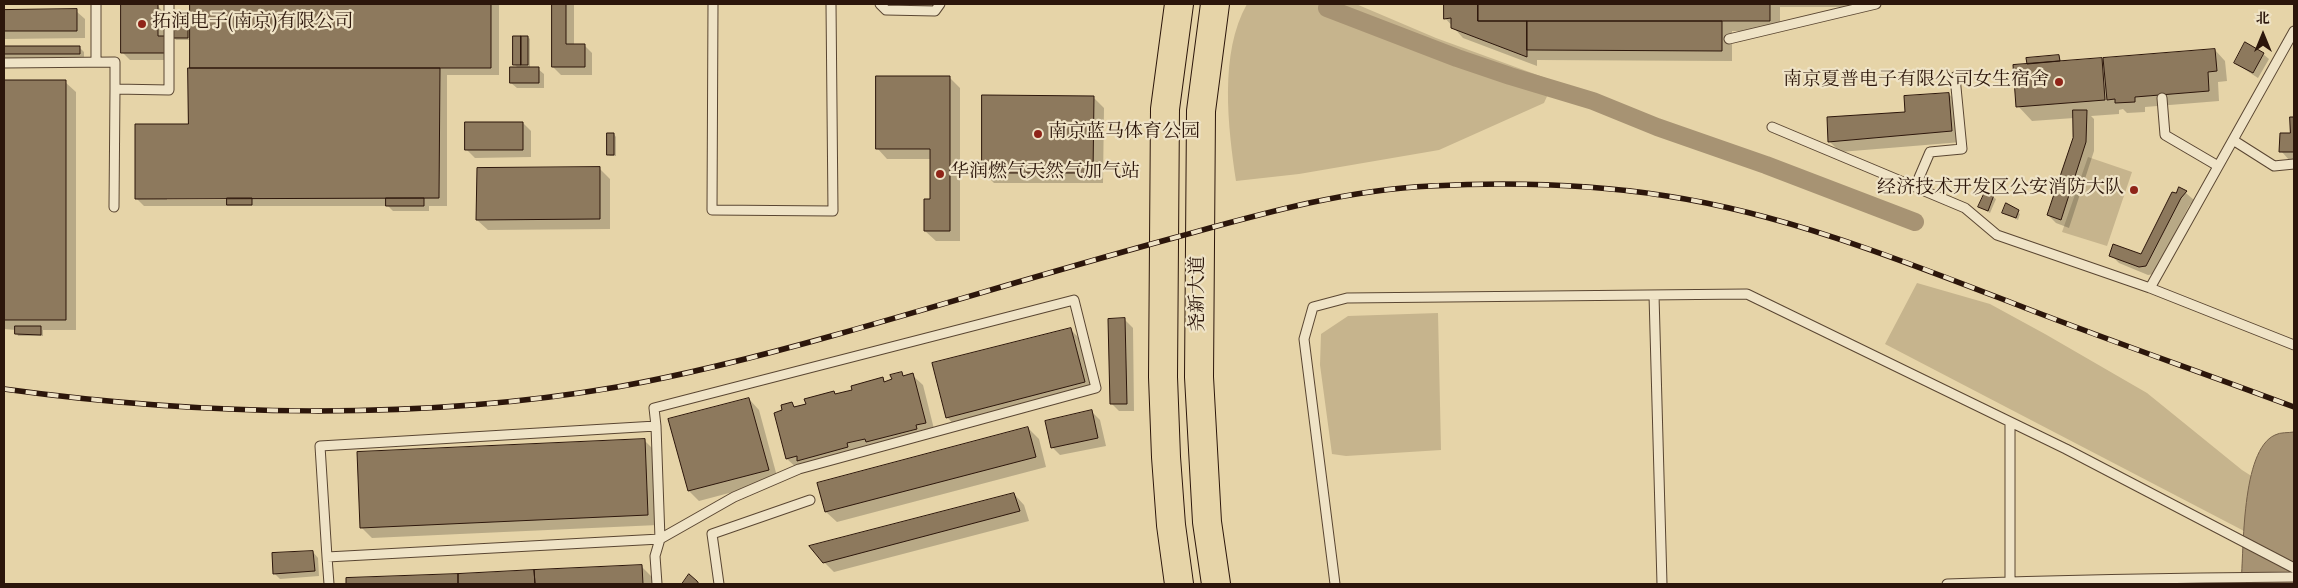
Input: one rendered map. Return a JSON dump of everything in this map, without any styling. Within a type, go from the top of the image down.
[{"type":"main road","name":"尧新大道","points":[[1178,4],[1165,109],[1163,377],[1171,526],[1179,584]]},
{"type":"main road","name":"尧新大道","points":[[1216,584],[1207,522],[1199,376],[1201,111],[1217,10]]},
{"type":"lane","points":[[96,4],[96,62]]},
{"type":"lane","points":[[115,89],[169,90],[170,4]]},
{"type":"lane","points":[[713,4],[712,210],[833,211],[831,4]]},
{"type":"lane","points":[[880,4],[886,10],[935,12],[940,4]]},
{"type":"lane","points":[[1729,39],[1876,4]]},
{"type":"lane","points":[[2150,288],[2294,31]]},
{"type":"lane","points":[[4,62],[115,62],[114,207]]},
{"type":"lane","points":[[1915,187],[1930,152],[1962,149],[1955,77]]},
{"type":"lane","points":[[2162,98],[2165,136],[2218,166]]},
{"type":"lane","points":[[1772,127],[1966,208],[1997,235],[2150,288],[2294,345]]},
{"type":"lane","points":[[2233,140],[2274,166],[2294,164]]},
{"type":"lane","points":[[1335,584],[1304,339],[1313,307],[1347,298],[1747,294],[2010,422],[2294,568]]},
{"type":"lane","points":[[1654,295],[1662,584]]},
{"type":"lane","points":[[327,557],[660,539],[734,497],[799,469],[1096,388],[1074,300],[654,408],[660,539],[655,556],[657,584]]},
{"type":"lane","points":[[2010,422],[2010,583]]},
{"type":"lane","points":[[329,584],[320,446],[656,426]]},
{"type":"lane","points":[[719,584],[712,534],[810,500]]},
{"type":"lane","points":[[1947,584],[2110,579],[2188,582],[2294,577]]},
{"type":"shaded area","points":[[1247,4],[1356,4],[1436,38],[1554,81],[1544,103],[1439,150],[1299,174],[1236,181],[1230,137],[1229,67],[1238,23]]},
{"type":"shaded area","points":[[2088,157],[2132,172],[2107,246],[2062,232]]},
{"type":"shaded area","points":[[1917,283],[1990,304],[2147,393],[2242,470],[2294,503],[2294,557],[1885,344]]},
{"type":"shaded area","points":[[1438,313],[1441,450],[1346,456],[1332,454],[1320,365],[1321,334],[1348,316]]},
{"type":"shaded area","points":[[2294,432],[2294,584],[2241,584],[2246,502],[2256,460],[2264,444],[2275,435]]},
{"type":"building","points":[[121,4],[158,4],[158,36],[166,36],[166,53],[121,53]]},
{"type":"building","points":[[190,4],[491,4],[491,68],[190,68]]},
{"type":"building","points":[[552,4],[566,4],[566,44],[585,44],[585,67],[552,67]]},
{"type":"building","points":[[1444,4],[1478,4],[1478,21],[1527,21],[1527,57],[1451,28],[1451,18],[1444,19]]},
{"type":"building","points":[[1478,4],[1770,4],[1770,21],[1478,21]]},
{"type":"building","points":[[77,9],[77,31],[4,31],[4,10]]},
{"type":"building","points":[[1527,21],[1722,21],[1722,51],[1527,50]]},
{"type":"building","points":[[173,24],[188,24],[188,38],[173,38]]},
{"type":"building","points":[[513,36],[521,36],[521,65],[513,65]]},
{"type":"building","points":[[521,36],[528,36],[528,65],[521,65]]},
{"type":"building","points":[[2245,42],[2264,53],[2253,73],[2234,63]]},
{"type":"building","points":[[4,46],[80,46],[80,54],[4,54]]},
{"type":"building","points":[[2215,49],[2217,71],[2208,72],[2209,91],[2135,97],[2135,102],[2115,103],[2115,99],[2107,100],[2103,58]]},
{"type":"building","points":[[2059,55],[2060,61],[2027,64],[2026,58]]},
{"type":"building","name":"南京夏普电子有限公司女生宿舍","points":[[2102,58],[2105,100],[2016,107],[2013,65]]},
{"type":"building","points":[[510,67],[539,67],[539,83],[510,83]]},
{"type":"building","points":[[188,68],[440,68],[439,198],[135,199],[135,124],[188,124]]},
{"type":"building","name":"华润燃气天然气加气站","points":[[876,76],[950,76],[950,231],[924,231],[924,199],[930,199],[930,149],[876,149]]},
{"type":"building","points":[[4,80],[66,80],[66,320],[4,320]]},
{"type":"building","points":[[1949,93],[1952,131],[1828,142],[1827,117],[1905,112],[1904,96]]},
{"type":"building","name":"南京蓝马体育公园","points":[[982,95],[1094,96],[1093,173],[982,173]]},
{"type":"building","points":[[2073,110],[2087,110],[2086,142],[2061,220],[2047,215],[2073,138]]},
{"type":"building","points":[[2290,117],[2294,117],[2294,152],[2279,152],[2280,133],[2290,133]]},
{"type":"building","points":[[465,122],[523,122],[523,150],[465,150]]},
{"type":"building","points":[[607,133],[614,133],[614,155],[607,155]]},
{"type":"building","points":[[600,167],[600,219],[476,220],[477,168]]},
{"type":"building","points":[[2179,187],[2187,191],[2181,198],[2146,266],[2139,267],[2109,256],[2113,244],[2141,254],[2172,192],[2176,193]]},
{"type":"building","points":[[1985,192],[1994,195],[1988,211],[1978,207]]},
{"type":"building","points":[[227,198],[252,198],[252,205],[227,205]]},
{"type":"building","points":[[386,198],[424,198],[424,206],[386,206]]},
{"type":"building","points":[[2006,203],[2019,210],[2016,218],[2002,213]]},
{"type":"building","points":[[1125,318],[1127,404],[1110,404],[1108,319]]},
{"type":"building","points":[[15,326],[41,326],[41,335],[15,334]]},
{"type":"building","points":[[1071,328],[1085,382],[946,418],[932,363]]},
{"type":"building","points":[[902,372],[903,376],[913,373],[926,423],[916,425],[917,429],[866,442],[865,439],[847,443],[848,447],[797,461],[797,456],[786,459],[774,413],[782,410],[781,405],[792,402],[794,407],[806,404],[804,399],[834,391],[835,394],[852,390],[851,386],[883,377],[884,382],[892,379],[890,375]]},
{"type":"building","points":[[749,398],[769,470],[688,491],[668,419]]},
{"type":"building","points":[[1092,410],[1098,438],[1051,448],[1045,421]]},
{"type":"building","points":[[1028,427],[1036,457],[825,512],[817,483]]},
{"type":"building","points":[[645,439],[648,515],[360,528],[357,452]]},
{"type":"building","points":[[1014,493],[1020,511],[823,563],[809,546]]},
{"type":"building","points":[[313,551],[315,571],[273,574],[272,553]]},
{"type":"building","points":[[642,565],[643,584],[535,584],[534,570]]},
{"type":"building","points":[[534,570],[535,584],[458,584],[458,574]]},
{"type":"building","points":[[458,574],[458,584],[346,584],[346,578]]},
{"type":"building","points":[[689,574],[697,581],[699,584],[682,584]]},
{"type":"waterway","points":[[1327,8],[1457,58],[1593,101],[1657,127],[1766,165],[1915,222]]},
{"type":"railway","points":[[4,389],[155,405],[310,411],[388,410],[542,398],[644,382],[754,357],[1134,249],[1303,204],[1399,188],[1520,184],[1609,189],[1667,196],[1713,204],[1805,228],[1895,258],[2094,334],[2294,407]]},
{"type":"place","name":"拓润电子(南京)有限公司","points":[[142,24]]},
{"type":"place","name":"南京夏普电子有限公司女生宿舍","points":[[2059,82]]},
{"type":"place","name":"南京蓝马体育公园","points":[[1038,134]]},
{"type":"place","name":"华润燃气天然气加气站","points":[[940,174]]},
{"type":"place","name":"经济技术开发区公安消防大队","points":[[2134,190]]}]
